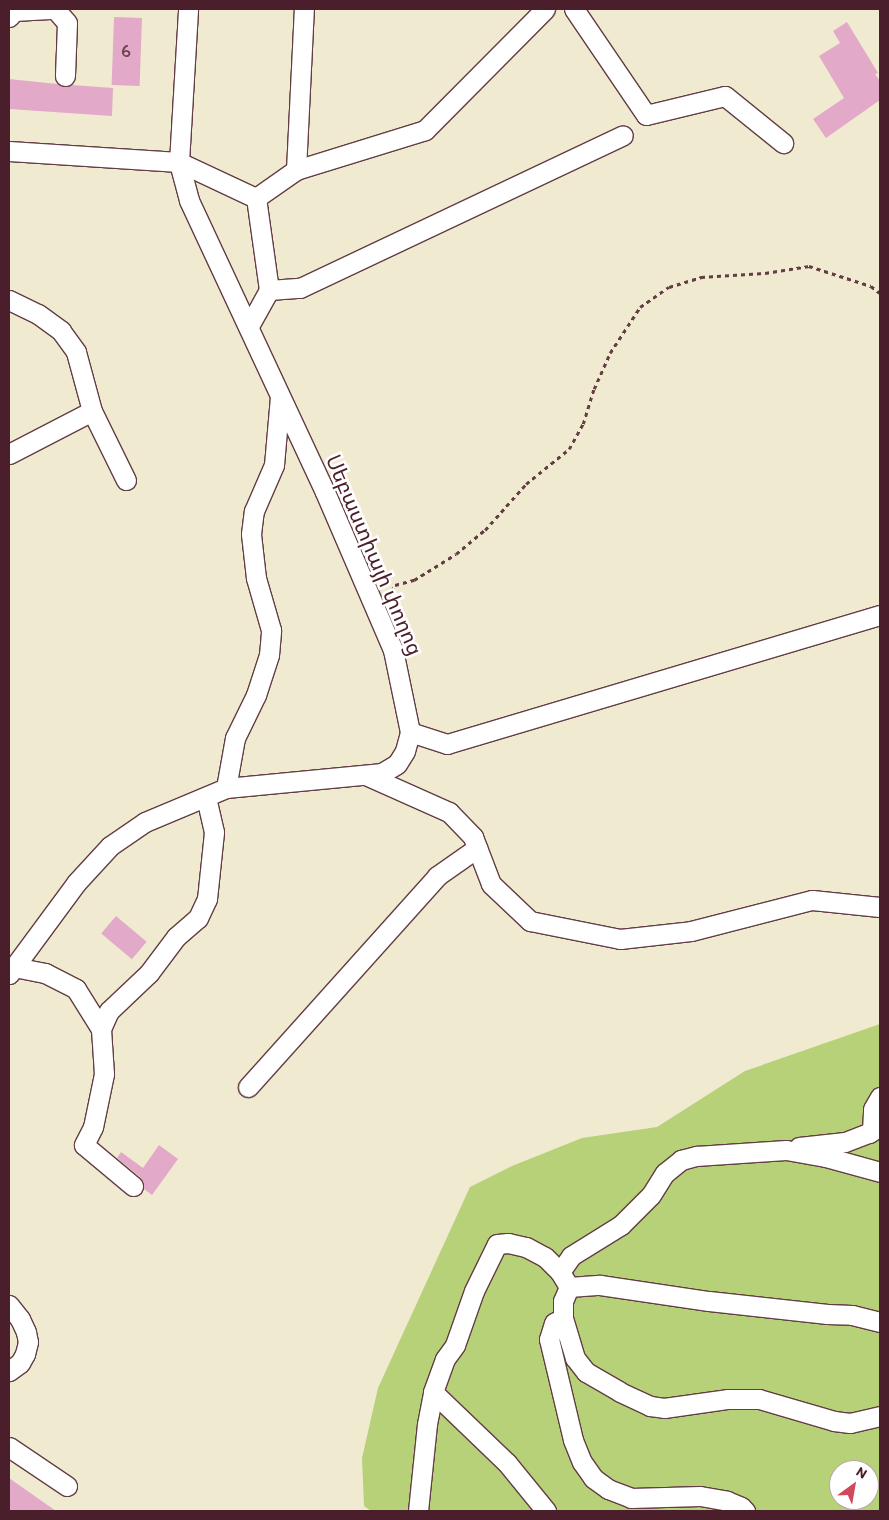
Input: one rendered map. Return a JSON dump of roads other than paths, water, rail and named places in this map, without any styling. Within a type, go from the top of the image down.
[{"type":"street","points":[[9,17],[14,11],[50,9]]},
{"type":"street","points":[[55,9],[67,22],[66,76]]},
{"type":"street","name":"Սեբաստիայի փողոց","points":[[11,970],[76,883],[110,846],[145,822],[226,788],[368,776],[382,773],[397,764],[405,751],[410,732],[399,674],[383,626],[280,393],[189,200],[179,162],[188,9]]},
{"type":"street","points":[[296,170],[304,9]]},
{"type":"street","points":[[256,198],[296,170],[425,130],[545,9]]},
{"type":"street","points":[[574,9],[646,115],[725,96],[783,143]]},
{"type":"street","points":[[269,290],[300,288],[623,135]]},
{"type":"street","points":[[9,151],[179,162],[256,198]]},
{"type":"street","points":[[249,326],[269,290],[256,198]]},
{"type":"street","points":[[9,300],[38,314],[61,331],[76,352],[92,411],[126,480]]},
{"type":"street","points":[[226,788],[235,738],[256,695],[269,655],[271,630],[256,578],[251,534],[254,511],[274,465],[280,416],[280,393]]},
{"type":"street","points":[[9,454],[92,411]]},
{"type":"street","points":[[410,732],[446,744],[880,615]]},
{"type":"street","points":[[368,776],[449,812],[473,837],[491,884],[530,921],[620,939],[691,931],[812,900],[880,907]]},
{"type":"street","points":[[133,1186],[84,1145],[93,1127],[104,1074],[101,1029],[109,1011],[149,973],[176,937],[198,918],[207,899],[214,832],[206,797]]},
{"type":"street","points":[[248,1087],[437,876],[477,848]]},
{"type":"street","points":[[11,970],[45,973],[76,989],[101,1029]]},
{"type":"street","points":[[880,1097],[873,1109],[872,1131],[845,1142],[816,1144],[786,1150],[696,1156],[681,1160],[665,1173],[651,1195],[622,1225],[571,1256],[564,1279],[563,1301],[563,1318],[575,1358],[586,1372],[620,1392],[650,1406],[664,1408],[728,1399],[759,1399],[834,1421],[850,1423],[880,1416]]},
{"type":"street","points":[[786,1150],[826,1157],[880,1172]]},
{"type":"street","points":[[418,1511],[427,1424],[433,1392],[445,1358],[455,1345],[474,1291],[497,1244],[508,1243],[526,1247],[545,1257],[564,1279],[710,1301],[827,1314],[852,1314],[880,1322]]},
{"type":"street","points":[[9,1305],[20,1319],[28,1342],[20,1363],[9,1371]]},
{"type":"street","points":[[563,1318],[554,1323],[549,1339],[573,1440],[582,1462],[593,1478],[608,1489],[632,1498],[700,1496],[727,1502],[746,1511]]},
{"type":"street","points":[[433,1392],[507,1463],[546,1511]]},
{"type":"street","points":[[9,1447],[67,1486]]},
{"type":"street","points":[[703,1511],[727,1502]]}]
